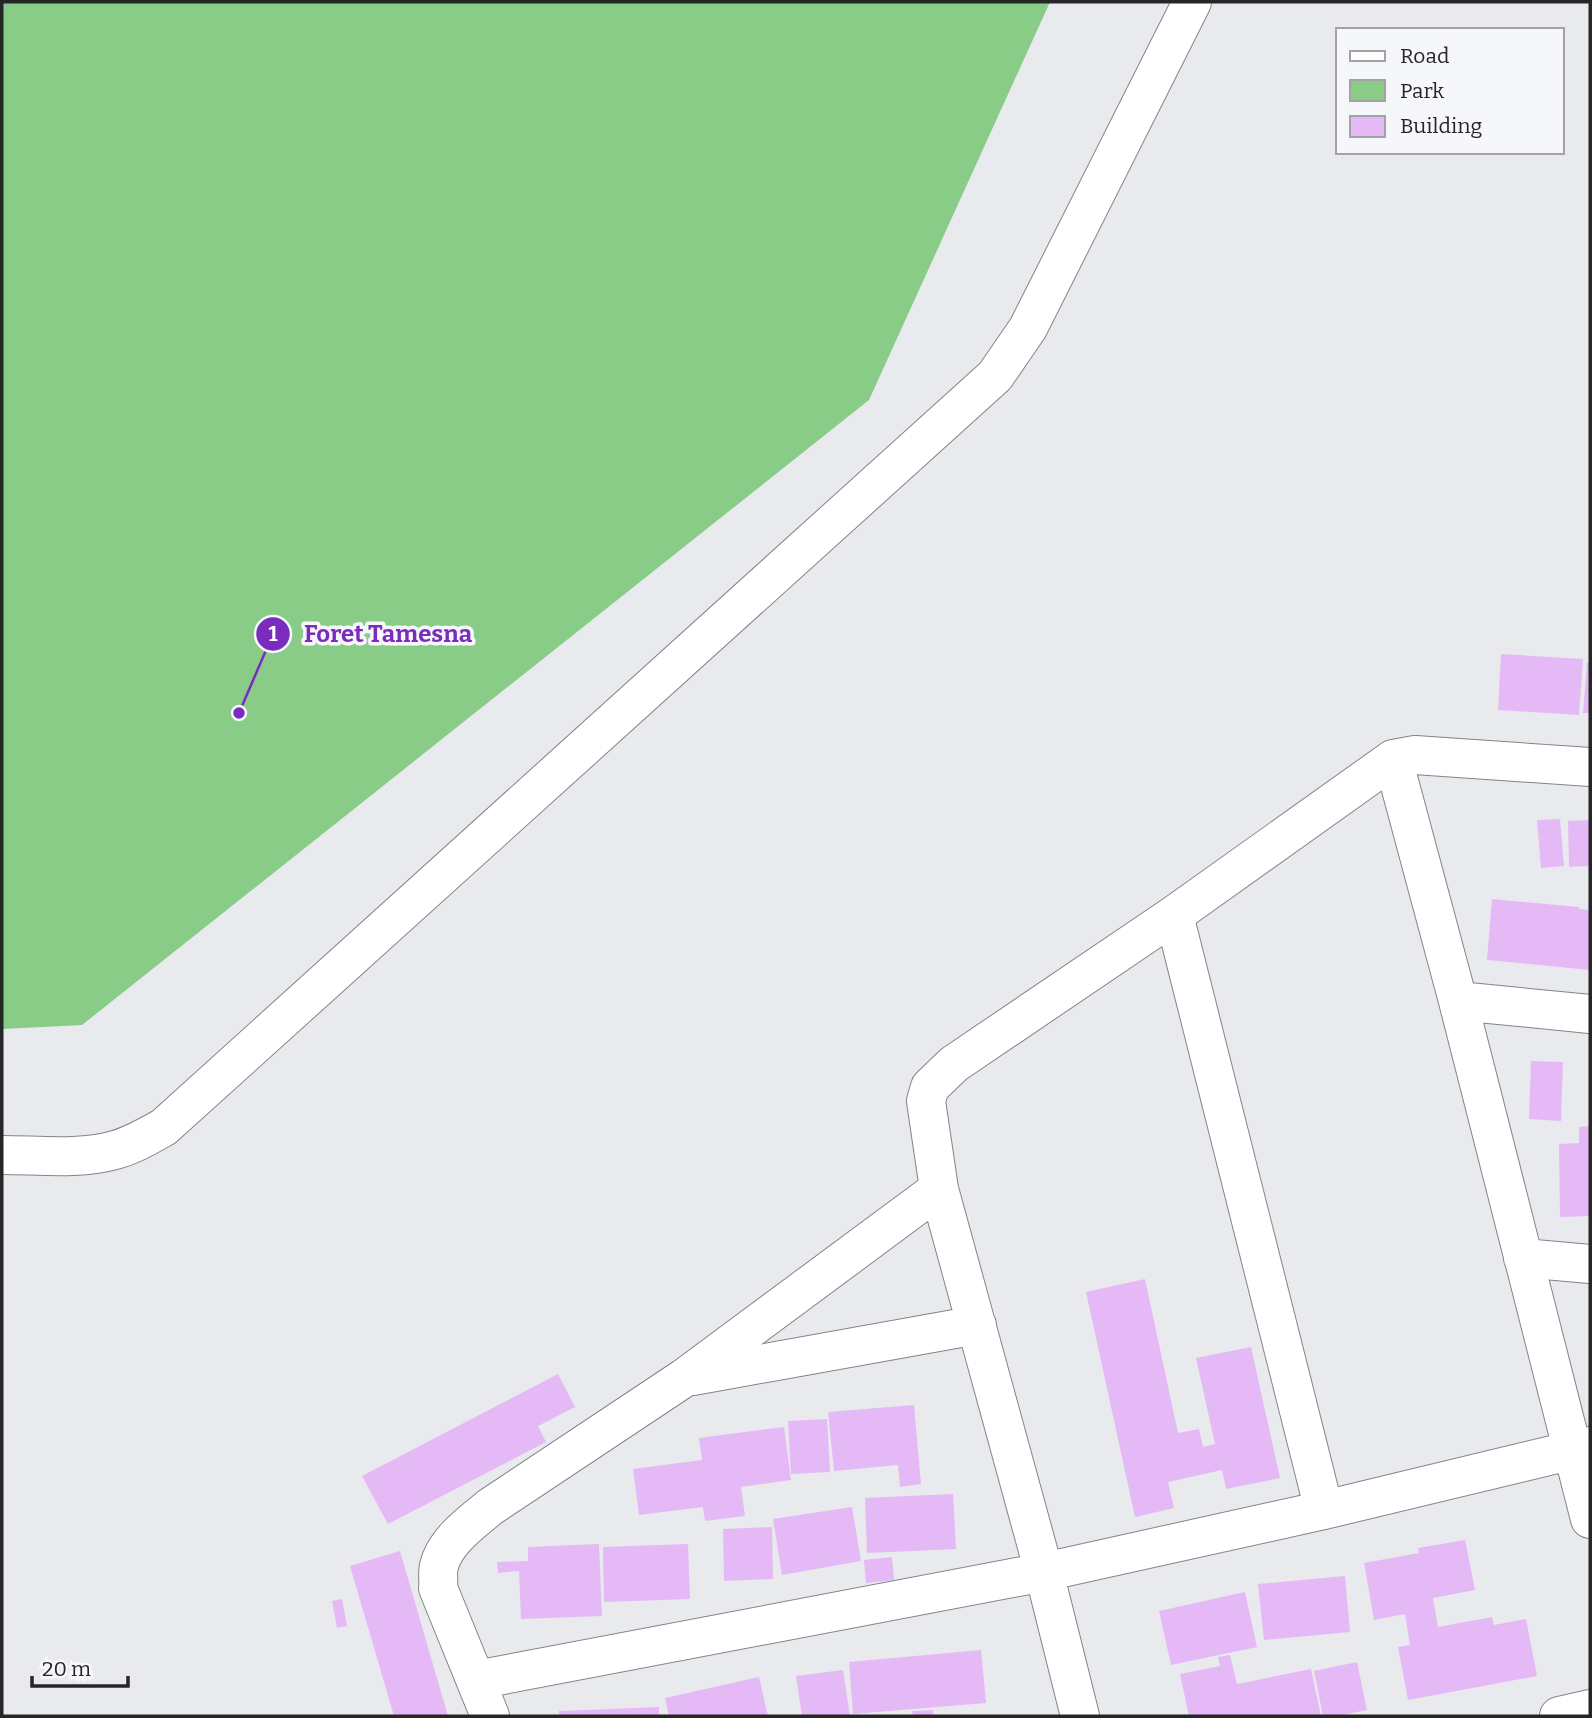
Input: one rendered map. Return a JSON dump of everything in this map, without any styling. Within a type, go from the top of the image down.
[{"type":"street","points":[[2,1155],[80,1155],[113,1150],[138,1142],[164,1127],[995,376],[1028,328],[1192,2]]},
{"type":"street","points":[[1080,1716],[1044,1572],[939,1189],[927,1118],[926,1101],[930,1087],[954,1064],[1174,915],[1393,759],[1415,755],[1590,767]]},
{"type":"street","points":[[1393,759],[1523,1258],[1582,1449],[1590,1519]]},
{"type":"street","points":[[1174,915],[1324,1510]]},
{"type":"street","points":[[1458,1002],[1590,1014]]},
{"type":"street","points":[[490,1716],[439,1588],[439,1566],[447,1548],[490,1507],[684,1378],[939,1189]]},
{"type":"street","points":[[1523,1258],[1590,1264]]},
{"type":"street","points":[[684,1378],[977,1325]]},
{"type":"street","points":[[476,1680],[1044,1572],[1582,1449]]},
{"type":"street","points":[[1559,1716],[1590,1709]]},
{"type":"green space","points":[[2,2],[1050,2],[869,400],[82,1025],[2,1029]]},
{"type":"building","points":[[1501,654],[1583,659],[1579,715],[1498,710]]},
{"type":"building","points":[[1587,663],[1590,663],[1590,713],[1583,713]]},
{"type":"building","points":[[1560,819],[1564,866],[1541,868],[1537,820]]},
{"type":"building","points":[[1590,820],[1590,866],[1569,867],[1568,821]]},
{"type":"building","points":[[1492,899],[1590,910],[1590,970],[1487,960]]},
{"type":"building","points":[[1531,1061],[1563,1062],[1561,1121],[1529,1119]]},
{"type":"building","points":[[1590,1126],[1590,1216],[1560,1217],[1559,1144],[1579,1143],[1579,1127]]},
{"type":"building","points":[[1145,1279],[1178,1433],[1199,1429],[1203,1447],[1215,1444],[1196,1358],[1251,1347],[1280,1478],[1226,1489],[1222,1470],[1168,1482],[1174,1508],[1135,1517],[1086,1292]]},
{"type":"building","points":[[558,1374],[575,1407],[538,1426],[546,1442],[388,1524],[362,1476]]},
{"type":"building","points":[[914,1405],[921,1484],[900,1487],[898,1465],[834,1471],[828,1412]]},
{"type":"building","points":[[827,1419],[830,1472],[791,1474],[788,1421]]},
{"type":"building","points":[[784,1427],[791,1480],[741,1487],[745,1516],[705,1521],[703,1507],[639,1515],[633,1469],[702,1460],[699,1438]]},
{"type":"building","points":[[953,1494],[956,1549],[867,1553],[865,1498]]},
{"type":"building","points":[[852,1507],[861,1561],[782,1575],[773,1519]]},
{"type":"building","points":[[772,1527],[773,1579],[724,1581],[723,1529]]},
{"type":"building","points":[[1465,1540],[1475,1590],[1433,1598],[1438,1627],[1492,1617],[1494,1625],[1526,1619],[1537,1676],[1408,1700],[1398,1647],[1410,1645],[1405,1614],[1374,1620],[1364,1563],[1419,1553],[1418,1548]]},
{"type":"building","points":[[599,1544],[602,1616],[521,1619],[519,1571],[498,1573],[497,1562],[528,1561],[528,1547]]},
{"type":"building","points":[[688,1544],[690,1599],[604,1602],[603,1547]]},
{"type":"building","points":[[400,1551],[448,1716],[394,1716],[350,1566]]},
{"type":"building","points":[[892,1557],[894,1580],[866,1583],[864,1560]]},
{"type":"building","points":[[1345,1576],[1350,1632],[1264,1640],[1258,1584]]},
{"type":"building","points":[[1245,1592],[1257,1647],[1171,1665],[1159,1611]]},
{"type":"building","points":[[342,1599],[347,1626],[337,1628],[332,1601]]},
{"type":"building","points":[[981,1650],[986,1703],[853,1714],[849,1662]]},
{"type":"building","points":[[1230,1655],[1237,1684],[1311,1669],[1321,1716],[1189,1716],[1180,1674],[1220,1666],[1218,1657]]},
{"type":"building","points":[[1357,1662],[1367,1710],[1323,1716],[1314,1671]]},
{"type":"building","points":[[843,1670],[850,1716],[802,1716],[796,1676]]},
{"type":"building","points":[[759,1677],[768,1716],[669,1716],[665,1698]]},
{"type":"building","points":[[659,1707],[659,1716],[559,1716],[559,1711]]},
{"type":"building","points":[[933,1710],[933,1716],[913,1716],[912,1711]]},
{"type":"place","name":"Foret Tamesna","points":[[239,713]]}]
